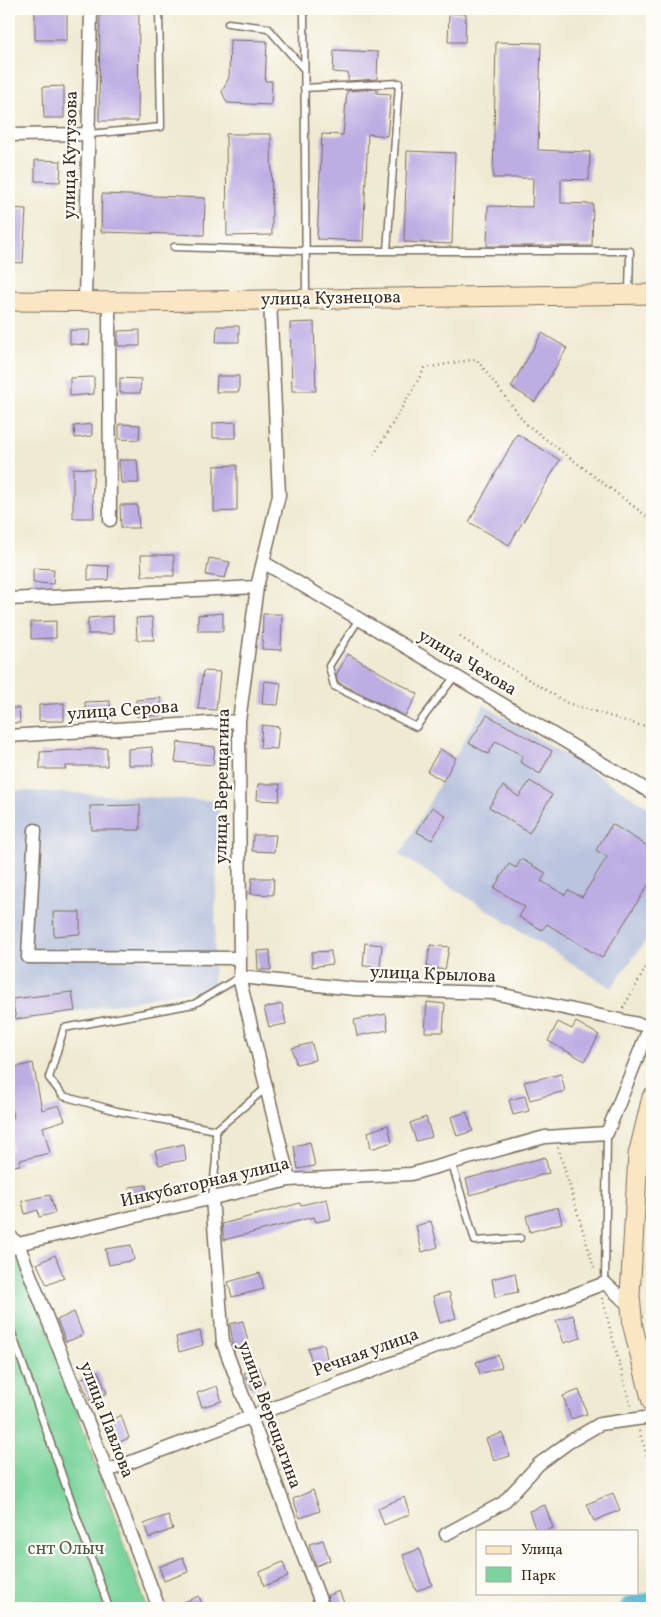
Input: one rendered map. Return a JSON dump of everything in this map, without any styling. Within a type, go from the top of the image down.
[{"type":"main road","name":"улица Кузнецова","points":[[9,301],[306,300],[652,294]]},
{"type":"main road","points":[[652,1097],[638,1155],[630,1296],[633,1327],[652,1402]]},
{"type":"street","name":"улица Кутузова","points":[[85,302],[91,9]]},
{"type":"street","points":[[9,135],[88,134]]},
{"type":"street","name":"улица Верещагина","points":[[270,300],[279,495],[257,587],[239,721],[240,977],[289,1180]]},
{"type":"street","points":[[109,302],[110,520]]},
{"type":"street","name":"улица Чехова","points":[[263,562],[652,793]]},
{"type":"street","points":[[9,599],[257,587]]},
{"type":"street","name":"улица Серова","points":[[9,736],[239,721]]},
{"type":"street","points":[[34,830],[28,958],[240,958]]},
{"type":"street","name":"улица Крылова","points":[[240,977],[355,990],[494,993],[651,1027]]},
{"type":"street","points":[[607,1134],[651,1027]]},
{"type":"street","name":"Инкубаторная улица","points":[[13,1247],[289,1180],[411,1174],[545,1137],[607,1134]]},
{"type":"street","name":"улица Верещагина","points":[[212,1198],[223,1343],[322,1608]]},
{"type":"street","points":[[9,1235],[13,1247]]},
{"type":"street","name":"улица Павлова","points":[[13,1247],[107,1471],[158,1608]]},
{"type":"street","points":[[602,1284],[631,1307]]},
{"type":"street","name":"Речная улица","points":[[107,1471],[602,1284]]},
{"type":"street","points":[[446,1534],[503,1503],[539,1464],[569,1442],[600,1424],[652,1417]]},
{"type":"lane","points":[[88,134],[161,127],[158,9]]},
{"type":"lane","points":[[304,9],[306,300]]},
{"type":"lane","points":[[228,23],[268,28],[304,69]]},
{"type":"lane","points":[[304,88],[400,83],[387,251]]},
{"type":"lane","points":[[174,247],[306,251],[630,251],[629,295]]},
{"type":"lane","points":[[359,619],[330,666],[334,686],[416,726],[455,676]]},
{"type":"lane","points":[[216,1130],[117,1111],[63,1096],[49,1078],[64,1028],[194,1004],[240,977]]},
{"type":"lane","points":[[212,1198],[216,1159],[216,1130],[266,1088]]},
{"type":"lane","points":[[602,1284],[607,1134]]},
{"type":"lane","points":[[452,1164],[475,1241],[520,1238]]},
{"type":"lane","points":[[9,1324],[109,1608]]},
{"type":"path","points":[[374,455],[425,368],[476,359],[526,424],[650,519],[652,524]]},
{"type":"path","points":[[460,637],[567,703],[642,726],[652,721]]},
{"type":"path","points":[[617,1019],[652,957]]},
{"type":"path","points":[[555,1136],[602,1284],[635,1419],[652,1470]]},
{"type":"shaded area","points":[[484,705],[652,809],[652,932],[611,988],[400,855]]},
{"type":"shaded area","points":[[9,790],[219,801],[213,987],[9,1023]]},
{"type":"green space","name":"снт Олыч","points":[[9,1235],[14,1235],[147,1608],[9,1608]]},
{"type":"building","points":[[100,9],[139,9],[138,121],[99,121]]},
{"type":"building","points":[[35,10],[67,10],[67,40],[35,40]]},
{"type":"building","points":[[449,13],[466,14],[465,42],[448,42]]},
{"type":"building","points":[[230,40],[267,41],[265,81],[272,81],[271,105],[227,103],[222,92],[229,77]]},
{"type":"building","points":[[496,42],[541,43],[538,150],[590,152],[589,180],[561,179],[561,203],[593,204],[592,246],[487,246],[488,206],[532,207],[533,178],[493,178]]},
{"type":"building","points":[[334,50],[378,52],[377,79],[348,81],[348,73],[333,72]]},
{"type":"building","points":[[64,86],[64,118],[44,118],[43,87]]},
{"type":"building","points":[[377,89],[377,93],[391,94],[387,136],[368,134],[363,241],[317,239],[322,134],[343,135],[347,91]]},
{"type":"building","points":[[226,134],[271,134],[272,235],[227,236]]},
{"type":"building","points":[[407,151],[455,153],[452,244],[404,242]]},
{"type":"building","points":[[35,160],[61,161],[60,182],[35,181]]},
{"type":"building","points":[[102,194],[205,198],[204,235],[101,232]]},
{"type":"building","points":[[9,208],[26,209],[23,263],[9,262]]},
{"type":"building","points":[[314,322],[316,391],[292,391],[290,323]]},
{"type":"building","points":[[217,326],[239,326],[239,342],[216,342]]},
{"type":"building","points":[[70,330],[90,330],[89,345],[70,344]]},
{"type":"building","points":[[140,330],[140,346],[118,346],[118,331]]},
{"type":"building","points":[[542,333],[567,348],[535,402],[511,387]]},
{"type":"building","points":[[217,376],[239,376],[239,392],[216,392]]},
{"type":"building","points":[[94,377],[94,394],[70,396],[70,378]]},
{"type":"building","points":[[120,378],[141,379],[140,393],[120,393]]},
{"type":"building","points":[[236,422],[236,438],[213,438],[213,423]]},
{"type":"building","points":[[92,424],[92,436],[75,438],[74,426]]},
{"type":"building","points":[[119,424],[140,425],[139,440],[119,439]]},
{"type":"building","points":[[517,434],[560,460],[509,545],[469,522]]},
{"type":"building","points":[[119,460],[137,460],[139,483],[121,483]]},
{"type":"building","points":[[237,465],[237,511],[214,512],[214,466]]},
{"type":"building","points":[[73,468],[94,469],[92,498],[94,518],[73,518]]},
{"type":"building","points":[[120,505],[137,505],[139,528],[121,528]]},
{"type":"building","points":[[141,555],[174,555],[174,576],[142,576]]},
{"type":"building","points":[[209,558],[230,562],[225,578],[206,575]]},
{"type":"building","points":[[88,565],[109,566],[108,580],[88,580]]},
{"type":"building","points":[[33,568],[54,569],[53,584],[33,583]]},
{"type":"building","points":[[223,613],[223,631],[198,631],[198,615]]},
{"type":"building","points":[[263,614],[282,614],[281,650],[262,649]]},
{"type":"building","points":[[113,616],[113,634],[88,634],[88,618]]},
{"type":"building","points":[[152,617],[154,640],[137,640],[136,618]]},
{"type":"building","points":[[56,621],[56,638],[31,639],[31,622]]},
{"type":"building","points":[[348,654],[418,694],[405,716],[338,682],[336,675]]},
{"type":"building","points":[[203,671],[220,672],[216,710],[198,709]]},
{"type":"building","points":[[264,681],[281,683],[278,705],[262,704]]},
{"type":"building","points":[[161,698],[161,716],[136,716],[136,700]]},
{"type":"building","points":[[110,701],[110,718],[86,719],[85,702]]},
{"type":"building","points":[[64,703],[64,721],[39,721],[39,705]]},
{"type":"building","points":[[9,708],[19,708],[20,723],[9,723]]},
{"type":"building","points":[[487,715],[552,751],[540,774],[520,762],[523,756],[496,741],[488,754],[469,743]]},
{"type":"building","points":[[262,725],[279,727],[277,749],[260,748]]},
{"type":"building","points":[[178,742],[215,747],[213,765],[175,762]]},
{"type":"building","points":[[152,747],[153,765],[128,765],[128,749]]},
{"type":"building","points":[[107,748],[107,766],[66,766],[66,769],[40,769],[40,752]]},
{"type":"building","points":[[440,749],[456,758],[443,781],[427,771]]},
{"type":"building","points":[[530,781],[552,795],[529,833],[489,807],[503,786],[519,797]]},
{"type":"building","points":[[258,784],[280,784],[279,801],[257,800]]},
{"type":"building","points":[[140,805],[140,830],[92,830],[90,806]]},
{"type":"building","points":[[432,807],[446,816],[432,840],[417,832]]},
{"type":"building","points":[[612,824],[652,849],[652,879],[602,958],[547,924],[542,930],[519,917],[525,907],[494,888],[509,864],[516,868],[521,859],[546,873],[541,881],[565,895],[568,890],[582,897],[607,857],[596,850]]},
{"type":"building","points":[[253,835],[276,835],[274,852],[252,851]]},
{"type":"building","points":[[252,878],[274,878],[273,895],[251,894]]},
{"type":"building","points":[[53,912],[80,912],[80,934],[54,936]]},
{"type":"building","points":[[365,943],[382,945],[380,967],[363,966]]},
{"type":"building","points":[[430,945],[449,947],[445,970],[427,967]]},
{"type":"building","points":[[270,950],[271,970],[258,970],[257,951]]},
{"type":"building","points":[[331,951],[332,964],[312,967],[312,952]]},
{"type":"building","points":[[72,992],[75,1011],[16,1019],[12,999]]},
{"type":"building","points":[[427,1002],[445,1004],[443,1032],[425,1032]]},
{"type":"building","points":[[282,1004],[286,1024],[269,1027],[264,1008]]},
{"type":"building","points":[[386,1014],[388,1030],[357,1036],[354,1020]]},
{"type":"building","points":[[558,1022],[572,1029],[576,1022],[599,1035],[585,1061],[548,1041]]},
{"type":"building","points":[[312,1043],[315,1060],[296,1064],[292,1048]]},
{"type":"building","points":[[33,1063],[42,1110],[59,1105],[65,1120],[43,1127],[50,1153],[20,1160],[20,1165],[9,1167],[9,1151],[12,1150],[9,1120],[13,1119],[9,1093],[9,1069]]},
{"type":"building","points":[[561,1074],[565,1091],[530,1100],[524,1082]]},
{"type":"building","points":[[525,1096],[529,1111],[513,1115],[509,1100]]},
{"type":"building","points":[[467,1112],[473,1131],[457,1136],[451,1117]]},
{"type":"building","points":[[426,1117],[432,1137],[416,1141],[410,1123]]},
{"type":"building","points":[[388,1125],[392,1142],[371,1149],[368,1132]]},
{"type":"building","points":[[310,1142],[315,1166],[298,1169],[294,1146]]},
{"type":"building","points":[[184,1144],[186,1160],[159,1165],[155,1151]]},
{"type":"building","points":[[545,1157],[549,1173],[470,1195],[466,1179]]},
{"type":"building","points":[[146,1185],[147,1195],[131,1199],[129,1187]]},
{"type":"building","points":[[50,1195],[55,1213],[39,1217],[38,1210],[25,1214],[22,1201]]},
{"type":"building","points":[[327,1199],[331,1219],[316,1222],[314,1217],[224,1240],[222,1224],[300,1203],[301,1205]]},
{"type":"building","points":[[558,1207],[562,1223],[530,1232],[526,1216]]},
{"type":"building","points":[[431,1221],[438,1247],[422,1252],[416,1226]]},
{"type":"building","points":[[131,1245],[134,1260],[109,1265],[105,1249]]},
{"type":"building","points":[[55,1255],[64,1278],[47,1285],[37,1264]]},
{"type":"building","points":[[260,1273],[264,1289],[232,1297],[228,1282]]},
{"type":"building","points":[[515,1273],[518,1292],[495,1297],[492,1279]]},
{"type":"building","points":[[449,1292],[456,1318],[440,1323],[433,1296]]},
{"type":"building","points":[[74,1312],[83,1335],[66,1342],[57,1320]]},
{"type":"building","points":[[573,1315],[581,1338],[564,1343],[556,1321]]},
{"type":"building","points":[[243,1321],[249,1346],[234,1350],[230,1324]]},
{"type":"building","points":[[200,1331],[203,1345],[179,1352],[176,1337]]},
{"type":"building","points":[[324,1344],[328,1364],[313,1367],[308,1348]]},
{"type":"building","points":[[498,1355],[502,1367],[480,1374],[476,1362]]},
{"type":"building","points":[[259,1367],[265,1383],[252,1390],[244,1373]]},
{"type":"building","points":[[98,1371],[107,1393],[90,1401],[80,1379]]},
{"type":"building","points":[[217,1386],[222,1401],[202,1407],[197,1393]]},
{"type":"building","points":[[579,1390],[587,1414],[571,1419],[563,1396]]},
{"type":"building","points":[[121,1415],[129,1438],[113,1445],[103,1424]]},
{"type":"building","points":[[502,1433],[510,1456],[494,1461],[486,1439]]},
{"type":"building","points":[[313,1490],[320,1511],[300,1518],[293,1499]]},
{"type":"building","points":[[613,1493],[620,1510],[594,1521],[587,1504]]},
{"type":"building","points":[[404,1497],[410,1514],[384,1525],[378,1508]]},
{"type":"building","points":[[545,1505],[553,1528],[536,1530],[529,1511]]},
{"type":"building","points":[[168,1515],[173,1529],[149,1538],[144,1524]]},
{"type":"building","points":[[323,1540],[330,1560],[316,1566],[309,1544]]},
{"type":"building","points":[[419,1549],[432,1585],[416,1591],[403,1555]]},
{"type":"building","points":[[183,1557],[188,1572],[164,1581],[159,1567]]},
{"type":"building","points":[[283,1562],[288,1577],[264,1586],[260,1572]]},
{"type":"building","points":[[339,1591],[346,1608],[331,1608],[327,1596]]},
{"type":"building","points":[[199,1596],[203,1608],[169,1608]]},
{"type":"waterway","points":[[632,1608],[652,1604]]}]
